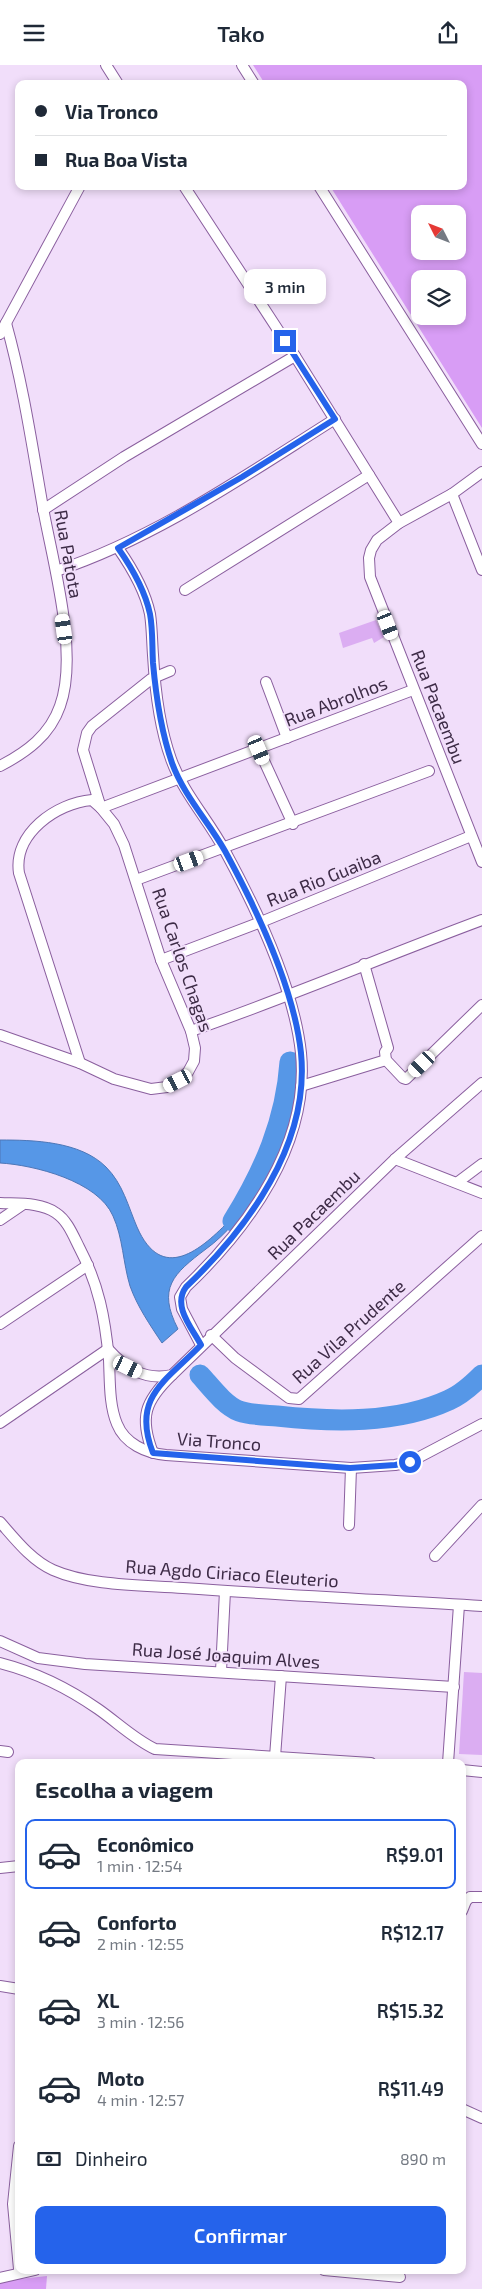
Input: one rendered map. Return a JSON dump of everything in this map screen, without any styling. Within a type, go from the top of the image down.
[{"type":"street","points":[[106,65],[115,80]]},
{"type":"street","points":[[242,65],[251,80]]},
{"type":"street","points":[[0,334],[78,190]]},
{"type":"street","points":[[187,190],[295,356],[399,523]]},
{"type":"street","points":[[321,190],[482,444]]},
{"type":"street","name":"Rua Patota","points":[[0,766],[42,739],[52,725],[61,705],[66,663],[56,571],[43,510],[21,376],[6,323]]},
{"type":"street","points":[[43,510],[124,457],[295,356]]},
{"type":"street","points":[[56,571],[118,548],[242,477],[335,419]]},
{"type":"street","name":"Rua Pacaembu","points":[[482,472],[452,494],[399,523],[377,540],[371,550],[369,566],[370,577],[413,690],[482,862]]},
{"type":"street","points":[[185,590],[369,475]]},
{"type":"street","points":[[452,494],[482,570]]},
{"type":"street","points":[[118,548],[134,572],[150,614],[154,677],[164,739],[178,779],[224,849],[261,922],[288,996],[301,1054],[301,1086],[292,1129],[262,1196],[244,1224],[186,1287],[180,1297],[182,1309],[201,1345]]},
{"type":"street","name":"Rua Carlos Chagas","points":[[0,1035],[80,1063],[114,1079],[151,1089],[167,1087],[183,1076],[194,1061],[195,1048],[191,1031],[161,960],[136,880],[114,824],[101,808],[83,750],[87,733],[92,725],[154,677],[170,671]]},
{"type":"street","points":[[266,682],[287,738]]},
{"type":"street","name":"Rua Abrolhos","points":[[101,808],[259,750],[413,690]]},
{"type":"street","points":[[259,750],[293,824]]},
{"type":"street","points":[[136,880],[293,824],[429,771]]},
{"type":"street","points":[[80,1063],[18,862],[24,841],[50,815],[81,801],[92,800],[101,808]]},
{"type":"street","name":"Rua Rio Guaiba","points":[[161,960],[261,922],[471,836]]},
{"type":"street","points":[[191,1031],[288,996],[364,964],[482,920]]},
{"type":"street","points":[[364,964],[388,1048],[385,1052],[386,1060],[400,1077],[406,1079],[482,1005]]},
{"type":"street","points":[[301,1086],[386,1060]]},
{"type":"street","name":"Rua Pacaembu","points":[[153,1453],[147,1437],[145,1413],[154,1394],[211,1335],[395,1159],[482,1083]]},
{"type":"street","points":[[395,1159],[458,1182],[482,1193]]},
{"type":"street","points":[[458,1182],[482,1164]]},
{"type":"street","name":"Via Tronco","points":[[0,1203],[47,1208],[62,1219],[88,1265],[100,1295],[108,1349],[112,1404],[117,1425],[126,1438],[136,1446],[153,1453],[350,1468],[410,1462],[482,1424]]},
{"type":"street","points":[[0,1220],[22,1205]]},
{"type":"street","name":"Rua Vila Prudente","points":[[211,1335],[235,1357],[290,1398],[299,1399],[482,1236]]},
{"type":"street","points":[[0,1324],[88,1265]]},
{"type":"street","points":[[0,1423],[108,1349],[122,1363],[139,1373],[160,1377],[172,1375]]},
{"type":"street","points":[[349,1525],[350,1468]]},
{"type":"street","points":[[435,1556],[482,1505]]},
{"type":"street","name":"Rua Agdo Ciriaco Eleuterio","points":[[0,1521],[23,1547],[39,1561],[52,1570],[73,1577],[225,1591],[482,1606]]},
{"type":"street","points":[[221,1671],[225,1591]]},
{"type":"street","points":[[448,1759],[459,1605]]},
{"type":"street","name":"Rua José Joaquim Alves","points":[[0,1641],[38,1658],[52,1660],[454,1687]]},
{"type":"street","points":[[0,1663],[34,1674],[59,1686],[98,1709],[140,1742],[156,1749],[307,1759]]},
{"type":"street","points":[[275,1757],[282,1676]]},
{"type":"street","points":[[466,1771],[482,1771]]},
{"type":"street","points":[[0,1868],[15,1867]]},
{"type":"street","points":[[466,1901],[470,1897],[482,1897]]},
{"type":"street","points":[[0,1986],[15,1988]]},
{"type":"street","points":[[466,2111],[482,2118]]},
{"type":"street","points":[[15,2184],[13,2203],[15,2226]]},
{"type":"street","points":[[0,2278],[15,2272]]},
{"type":"street","points":[[367,2274],[400,2277]]},
{"type":"shaded area","points":[[253,65],[482,65],[482,428],[417,325],[466,325],[466,270],[411,270],[411,315],[333,190],[467,190],[467,80],[262,80]]},
{"type":"shaded area","points":[[376,620],[384,637],[374,643],[372,638],[343,648],[339,633]]},
{"type":"shaded area","points":[[464,1672],[482,1673],[482,1755],[459,1754]]},
{"type":"shaded area","points":[[47,2276],[46,2289],[0,2289],[0,2281]]},
{"type":"water","points":[[0,1140],[56,1144],[70,1147],[95,1158],[106,1167],[117,1181],[125,1195],[137,1227],[147,1244],[158,1254],[170,1258],[182,1256],[195,1250],[231,1219],[234,1223],[221,1237],[177,1274],[169,1292],[169,1303],[178,1329],[162,1343],[144,1315],[130,1286],[116,1224],[105,1204],[94,1193],[64,1177],[30,1167],[0,1163]]},
{"type":"waterway","points":[[233,1221],[264,1164],[272,1145],[284,1105],[290,1062]]},
{"type":"waterway","points":[[200,1375],[223,1400],[239,1411],[258,1415],[342,1420],[386,1417],[429,1408],[458,1395],[482,1375]]},
{"type":"route","points":[[285,341],[335,419],[242,477],[118,548],[134,572],[150,614],[154,677],[159,714],[164,739],[173,766],[178,779],[224,849],[261,922],[288,996],[301,1054],[301,1086],[298,1107],[280,1162],[262,1196],[244,1224],[225,1247],[186,1287],[180,1297],[182,1309],[201,1345],[154,1394],[145,1413],[147,1437],[153,1453],[184,1456],[350,1468],[410,1462]]}]
